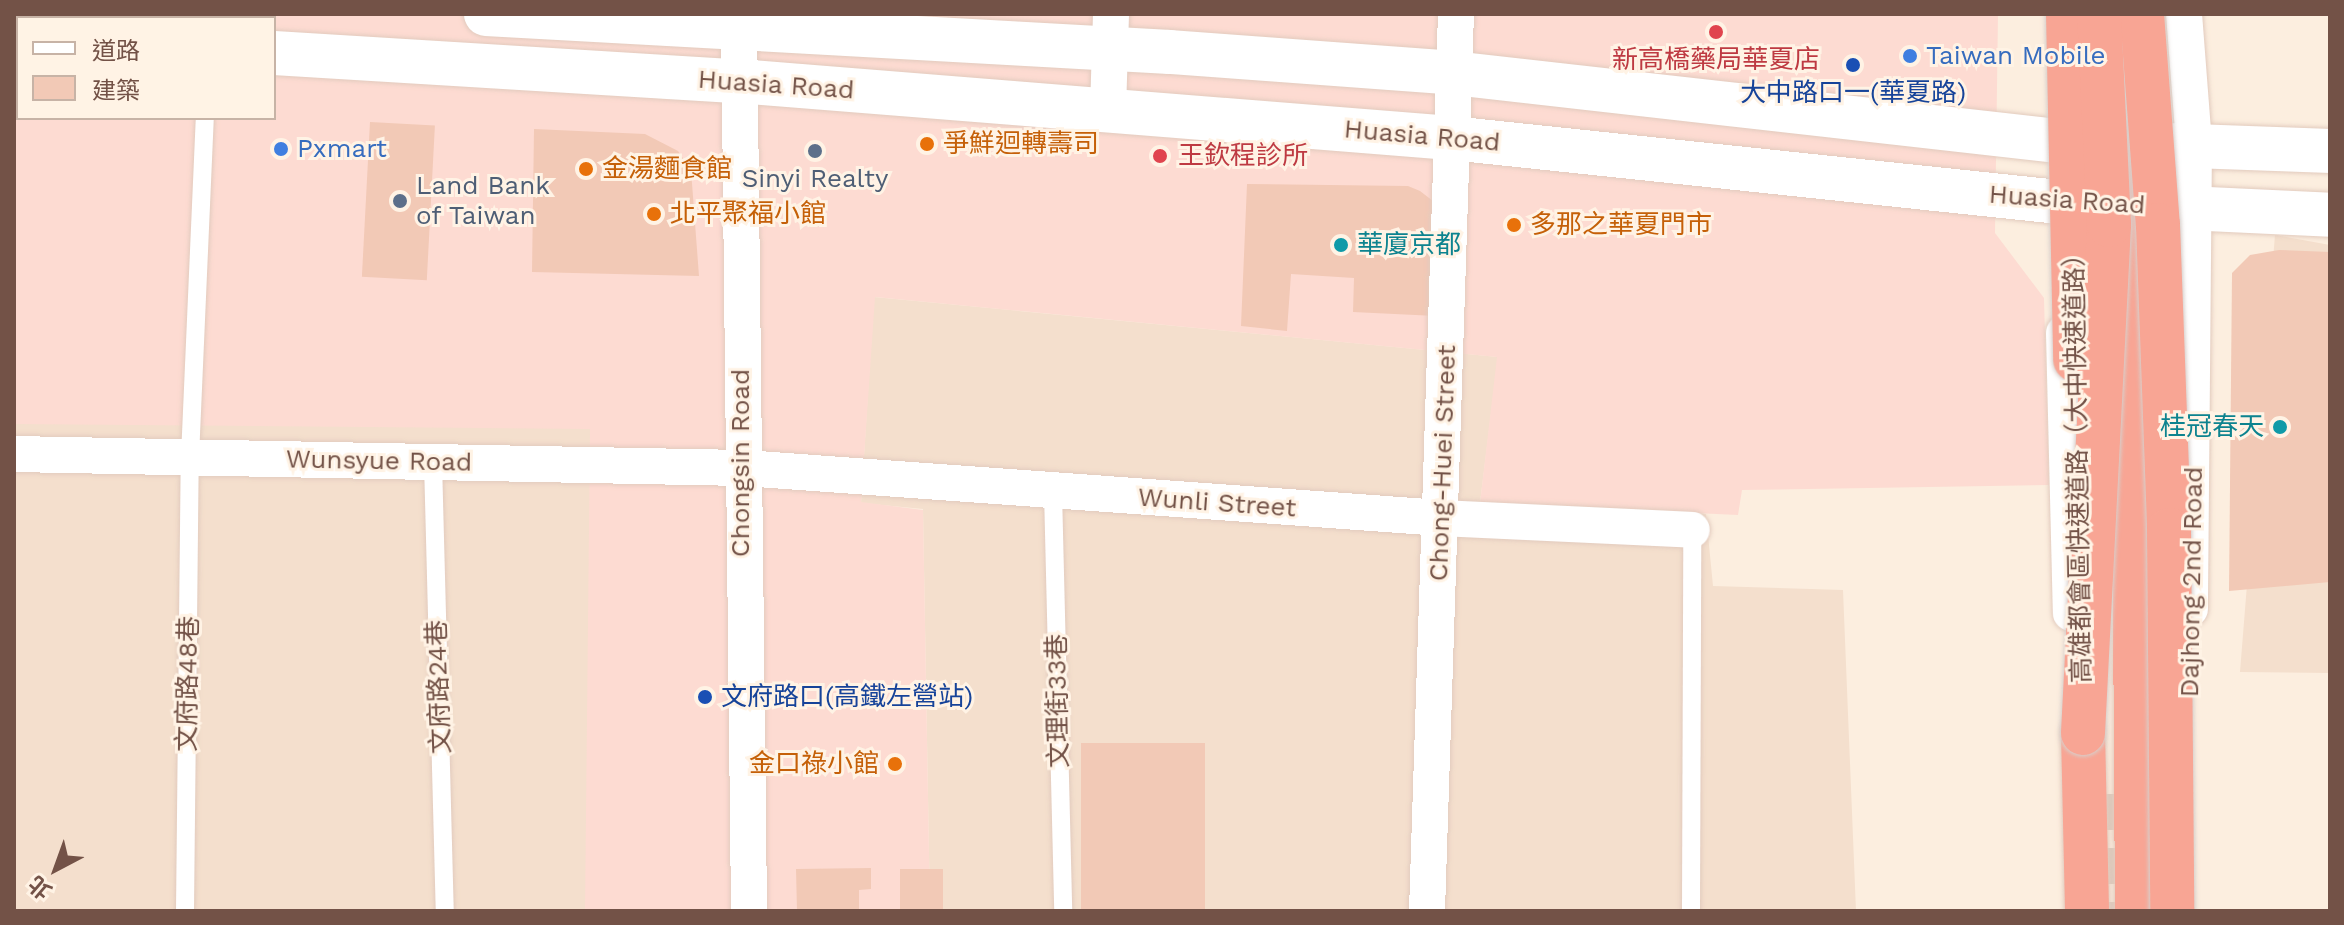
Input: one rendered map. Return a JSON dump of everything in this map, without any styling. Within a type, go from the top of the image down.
[{"type":"highway","name":"高雄都會區快速道路（大中快速道路）","points":[[2068,14],[2087,911]]},
{"type":"highway","points":[[2083,733],[2109,225],[2099,14]]},
{"type":"highway","points":[[2142,14],[2158,225],[2169,515],[2172,911]]},
{"type":"highway","points":[[2132,142],[2137,911]]},
{"type":"street","name":"Huasia Road","points":[[486,14],[1111,31],[2056,141],[2194,143],[2330,151]]},
{"type":"street","name":"Chong-Huei Street","points":[[1427,911],[1456,14]]},
{"type":"street","points":[[2050,14],[2063,296],[2078,911]]},
{"type":"street","name":"Dajhong 2nd Road","points":[[2184,14],[2194,143],[2195,275],[2188,647],[2194,911]]},
{"type":"street","name":"Chongsin Road","points":[[739,21],[749,911]]},
{"type":"street","points":[[1108,110],[1111,31]]},
{"type":"street","name":"Huasia Road","points":[[276,53],[738,81],[1108,110],[1451,138],[2059,202],[2330,215]]},
{"type":"street","points":[[2180,547],[2177,362],[2195,275]]},
{"type":"street","points":[[2063,296],[2090,332],[2093,533]]},
{"type":"street","name":"Wunsyue Road","points":[[14,454],[744,468]]},
{"type":"street","name":"Wunli Street","points":[[744,468],[1442,518],[1692,530]]},
{"type":"lane","name":"文府路48巷","points":[[185,911],[190,457],[205,120]]},
{"type":"lane","name":"文府路24巷","points":[[433,462],[445,911]]},
{"type":"lane","name":"文理街33巷","points":[[1053,492],[1063,911]]},
{"type":"lane","points":[[1691,911],[1692,530]]},
{"type":"shaded area","points":[[222,14],[1998,14],[1995,233],[2044,298],[2049,485],[1742,490],[1738,515],[1480,503],[1497,357],[875,297],[861,502],[923,510],[930,911],[585,911],[590,429],[14,424],[14,62],[16,120],[276,120],[276,16]]},
{"type":"shaded area","name":"桂冠春天","points":[[2275,235],[2330,245],[2330,673],[2240,672]]},
{"type":"shaded area","points":[[874,297],[1498,357],[1480,503],[1706,514],[1713,586],[1843,590],[1856,911],[930,911],[923,509],[861,503]]},
{"type":"shaded area","points":[[14,424],[590,424],[590,911],[14,911]]},
{"type":"building","name":"Land Bank of Taiwan","points":[[370,122],[435,125],[427,280],[362,277]]},
{"type":"building","points":[[534,129],[645,134],[678,151],[691,170],[699,276],[532,272]]},
{"type":"building","name":"華廈京都","points":[[1247,184],[1408,186],[1420,191],[1433,201],[1436,316],[1353,312],[1354,278],[1291,274],[1287,331],[1241,326]]},
{"type":"building","name":"桂冠春天","points":[[2279,250],[2330,252],[2330,582],[2229,591],[2232,273],[2250,255]]},
{"type":"building","points":[[1081,743],[1205,743],[1205,911],[1081,911]]},
{"type":"building","points":[[871,868],[871,889],[859,890],[859,911],[797,911],[796,869]]},
{"type":"building","points":[[900,869],[943,869],[943,911],[900,911]]},
{"type":"tunnel","points":[[2105,794],[2111,911]]},
{"type":"place","name":"新高橋藥局華夏店","points":[[1716,32]]},
{"type":"place","name":"Taiwan Mobile","points":[[1910,56]]},
{"type":"place","name":"大中路口一(華夏路)","points":[[1853,65]]},
{"type":"place","name":"爭鮮迴轉壽司","points":[[927,144]]},
{"type":"place","name":"Pxmart","points":[[281,149]]},
{"type":"place","name":"Sinyi Realty","points":[[815,151]]},
{"type":"place","name":"王欽程診所","points":[[1160,156]]},
{"type":"place","name":"金湯麵食館","points":[[586,169]]},
{"type":"place","name":"Land Bank of Taiwan","points":[[400,201]]},
{"type":"place","name":"北平聚福小館","points":[[654,214]]},
{"type":"place","name":"多那之華夏門市","points":[[1514,225]]},
{"type":"place","name":"華廈京都","points":[[1341,245]]},
{"type":"place","name":"桂冠春天","points":[[2280,427]]},
{"type":"place","name":"文府路口(高鐵左營站)","points":[[705,697]]},
{"type":"place","name":"金口祿小館","points":[[895,764]]}]
